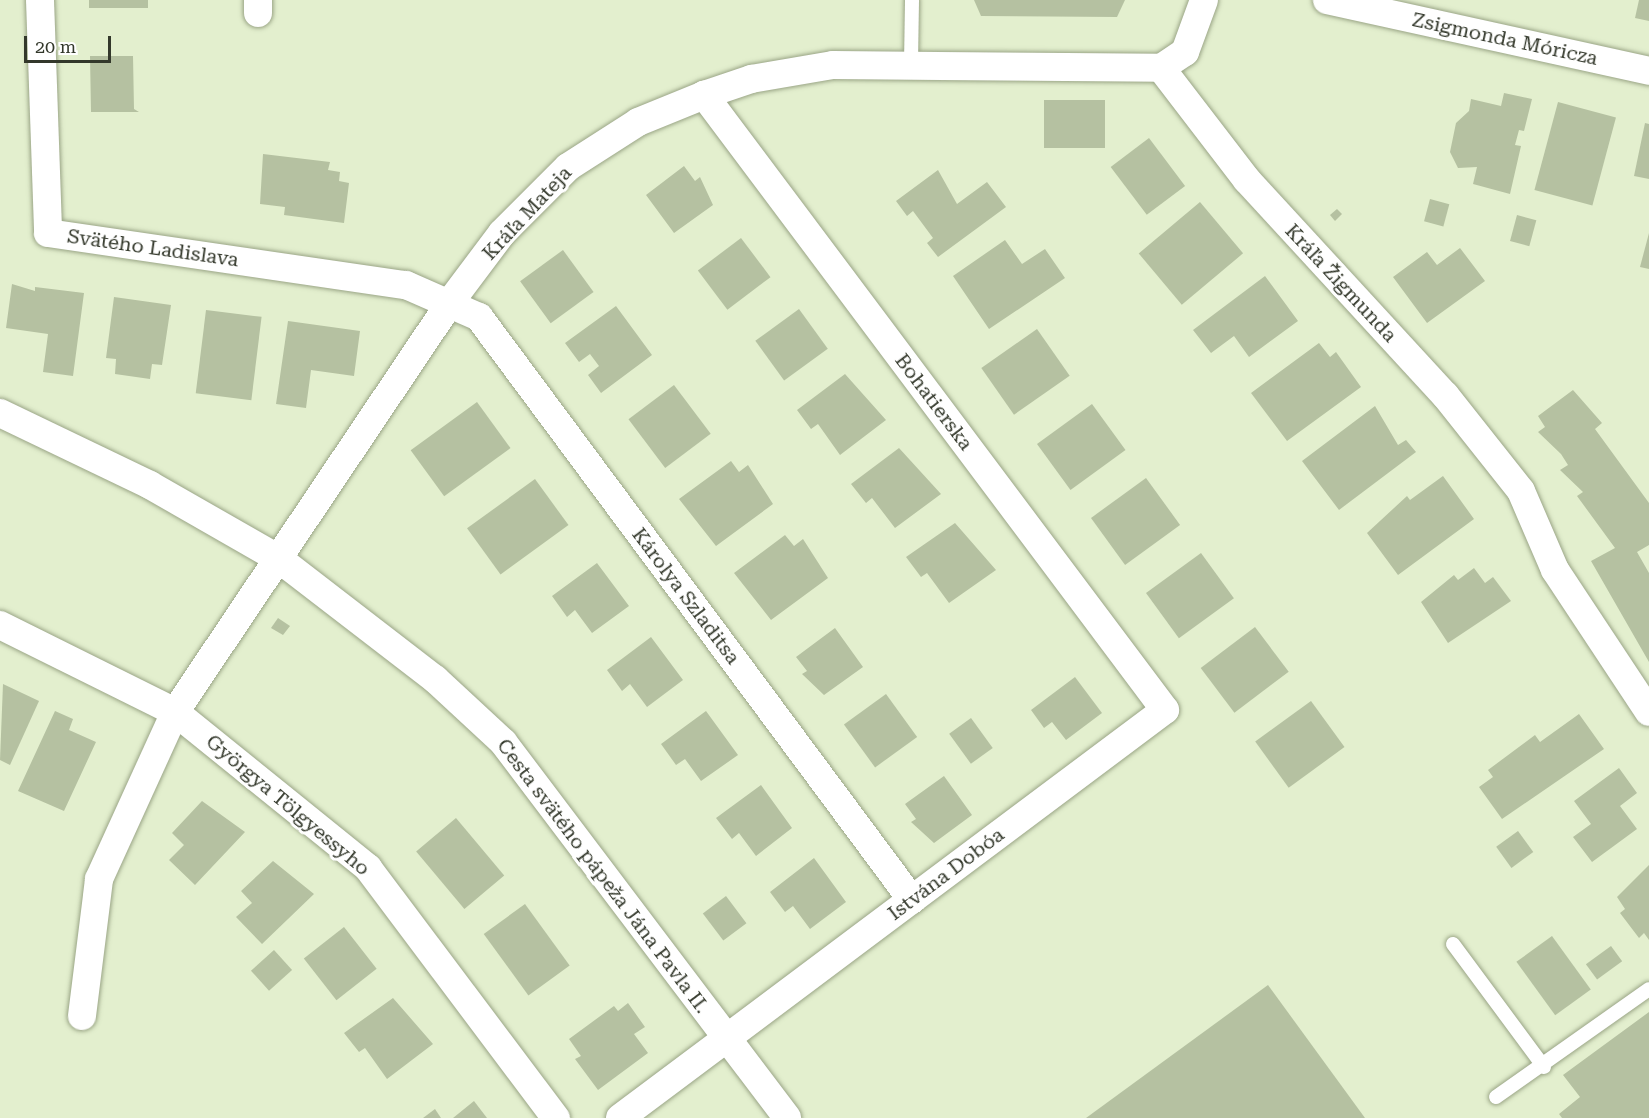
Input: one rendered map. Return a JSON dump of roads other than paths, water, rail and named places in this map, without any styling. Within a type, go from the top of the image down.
[{"type":"street","name":"Svätého Ladislava","points":[[40,0],[48,233],[406,285],[451,301]]},
{"type":"street","points":[[911,64],[1161,68],[1185,52],[1204,0]]},
{"type":"street","name":"Zsigmonda Móricza","points":[[1327,0],[1649,71]]},
{"type":"street","name":"Kráľa Mateja","points":[[82,1016],[99,879],[175,712],[451,301],[502,233],[568,167],[638,122],[751,79],[833,65],[911,64]]},
{"type":"street","name":"Kráľa Žigmunda","points":[[1161,68],[1246,180],[1444,395],[1521,491],[1555,570],[1649,712]]},
{"type":"street","name":"Bohatierska","points":[[704,95],[1165,710]]},
{"type":"street","name":"Károlya Szladitsa","points":[[451,301],[479,317],[912,900]]},
{"type":"street","name":"Cesta svätého pápeža Jána Pavla II.","points":[[0,413],[150,485],[279,559],[435,679],[503,742],[788,1118]]},
{"type":"street","name":"Györgya Tölgyessyho","points":[[0,625],[175,712],[368,868],[556,1118]]},
{"type":"street","name":"Istvána Dobóa","points":[[620,1118],[1165,710]]},
{"type":"lane","points":[[911,64],[912,0]]},
{"type":"lane","points":[[1453,944],[1544,1067]]},
{"type":"lane","points":[[1496,1097],[1544,1067],[1649,989]]}]
